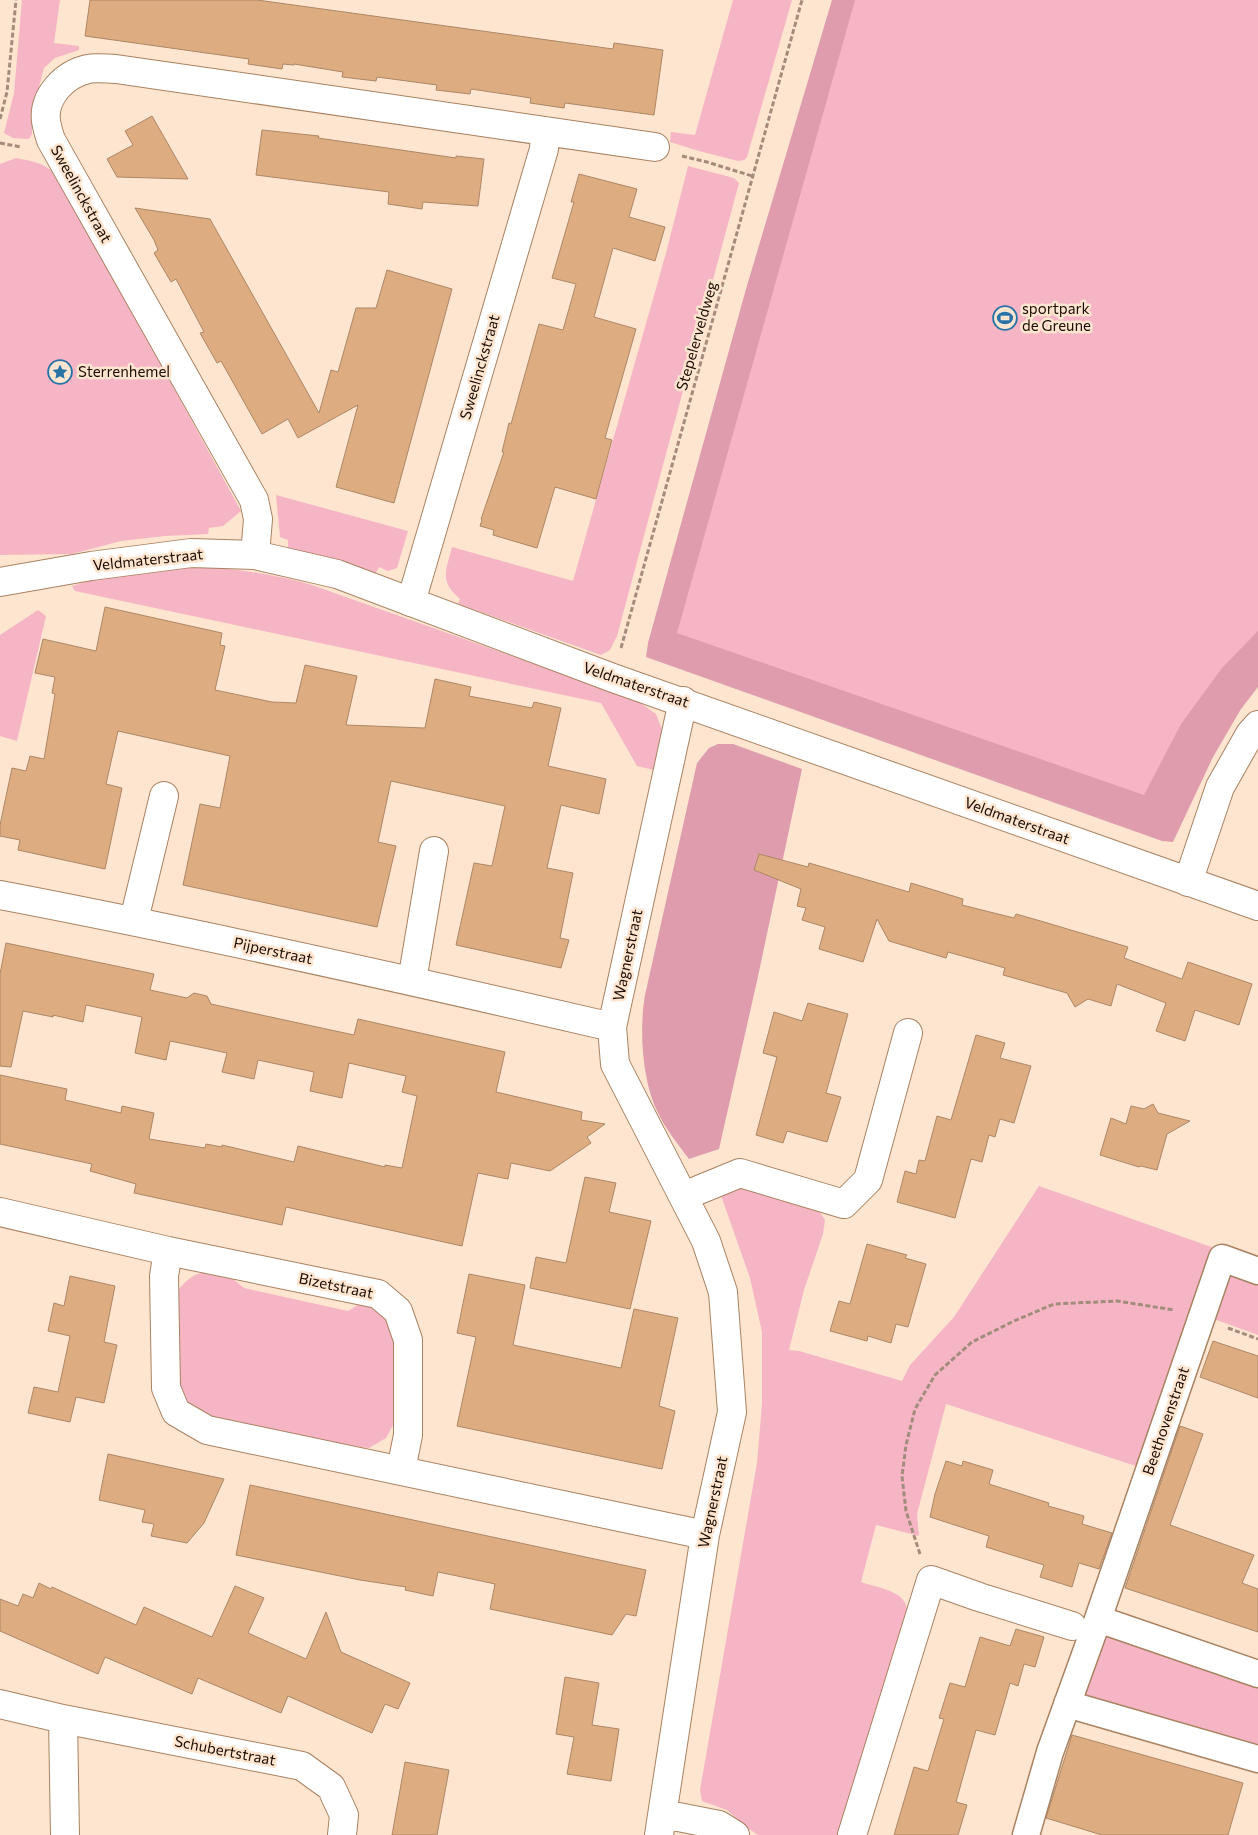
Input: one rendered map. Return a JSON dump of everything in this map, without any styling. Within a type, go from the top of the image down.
[{"type":"street","name":"Sweelinckstraat","points":[[255,554],[258,519],[254,500],[51,140],[46,120],[48,104],[57,87],[68,76],[90,68],[116,69],[655,147]]},
{"type":"street","name":"Sweelinckstraat","points":[[411,602],[544,148],[546,131]]},
{"type":"street","name":"Veldmaterstraat","points":[[0,582],[91,566],[192,553],[255,554],[337,574],[613,678],[683,701],[1258,906]]},
{"type":"street","name":"Wagnerstraat","points":[[683,701],[612,1027],[615,1064],[706,1241],[723,1292],[732,1412],[705,1535],[661,1824],[719,1825],[735,1835]]},
{"type":"street","points":[[1188,882],[1220,787],[1250,734],[1258,725]]},
{"type":"street","points":[[134,920],[164,796]]},
{"type":"street","points":[[412,981],[434,851]]},
{"type":"street","name":"Pijperstraat","points":[[0,894],[134,920],[612,1027]]},
{"type":"street","points":[[684,1196],[740,1173],[844,1204],[868,1180],[908,1033]]},
{"type":"street","name":"Bizetstraat","points":[[0,1212],[168,1251],[378,1294],[398,1311],[408,1340],[408,1435],[401,1470]]},
{"type":"street","points":[[168,1251],[164,1276],[166,1388],[176,1412],[207,1430],[705,1535]]},
{"type":"street","name":"Beethovenstraat","points":[[1026,1835],[1050,1752],[1098,1619],[1222,1258],[1258,1271]]},
{"type":"street","points":[[852,1835],[931,1580],[1072,1626]]},
{"type":"street","points":[[1098,1619],[1258,1674]]},
{"type":"street","name":"Schubertstraat","points":[[0,1704],[63,1719],[302,1766],[331,1787],[344,1815],[342,1835]]},
{"type":"street","points":[[1067,1704],[1258,1759]]},
{"type":"street","points":[[63,1719],[64,1835]]},
{"type":"path","points":[[0,119],[7,92],[16,0]]},
{"type":"path","name":"Stepelerveldweg","points":[[613,678],[802,0]]},
{"type":"path","points":[[707,162],[753,176]]},
{"type":"path","points":[[931,1580],[906,1511],[902,1476],[906,1445],[915,1409],[935,1376],[972,1342],[1054,1304],[1117,1300],[1172,1309],[1201,1319]]},
{"type":"shaded area","points":[[22,0],[60,0],[54,43],[79,46],[79,50],[55,58],[44,68],[32,113],[32,134],[29,139],[13,138],[4,133],[14,93]]},
{"type":"shaded area","points":[[733,0],[792,0],[747,157],[744,160],[738,161],[670,142],[671,132],[695,135]]},
{"type":"shaded area","points":[[832,0],[855,0],[677,633],[1144,795],[1181,724],[1222,668],[1258,631],[1258,687],[1241,709],[1213,757],[1173,842],[1162,841],[646,657],[648,643],[746,289]]},
{"type":"shaded area","name":"sportpark de Greune","points":[[835,0],[1258,0],[1258,662],[1164,806],[667,635]]},
{"type":"shaded area","points":[[16,158],[40,164],[59,178],[241,511],[223,526],[209,528],[208,534],[121,541],[72,554],[0,555],[0,164]]},
{"type":"shaded area","points":[[688,166],[734,178],[739,183],[617,636],[610,650],[601,655],[458,604],[460,599],[449,587],[446,569],[452,547],[573,581],[666,253]]},
{"type":"shaded area","points":[[276,495],[408,531],[397,568],[388,571],[379,567],[374,576],[334,561],[288,548],[288,540],[280,537]]},
{"type":"shaded area","points":[[178,566],[244,571],[309,584],[636,700],[656,714],[663,732],[654,770],[637,766],[601,703],[75,591],[72,586],[106,576]]},
{"type":"shaded area","points":[[38,610],[46,616],[17,741],[0,736],[0,635]]},
{"type":"shaded area","points":[[718,744],[733,744],[802,769],[719,1149],[689,1159],[672,1137],[658,1113],[648,1086],[643,1055],[643,1009],[697,763],[709,748]]},
{"type":"shaded area","points":[[731,1182],[819,1211],[825,1220],[823,1234],[804,1290],[789,1350],[799,1351],[902,1381],[910,1365],[954,1317],[1039,1186],[1217,1249],[1142,1468],[946,1404],[917,1514],[919,1536],[876,1525],[861,1582],[895,1593],[905,1603],[907,1611],[905,1625],[842,1835],[758,1835],[727,1810],[702,1801],[700,1790],[757,1463],[762,1404],[762,1332],[750,1278],[718,1187]]},
{"type":"shaded area","points":[[210,1271],[227,1274],[244,1288],[348,1311],[361,1303],[376,1308],[389,1319],[395,1334],[397,1418],[386,1438],[369,1448],[345,1445],[202,1414],[188,1404],[177,1388],[176,1293],[190,1278]]},
{"type":"shaded area","points":[[1223,1271],[1258,1276],[1258,1335],[1208,1317]]},
{"type":"shaded area","points":[[1102,1625],[1258,1678],[1258,1755],[1074,1700]]},
{"type":"building","points":[[90,0],[257,0],[613,49],[614,43],[663,50],[654,115],[565,103],[564,108],[530,103],[531,98],[471,89],[470,94],[436,90],[437,85],[377,77],[376,81],[342,77],[343,72],[294,64],[283,64],[282,69],[248,64],[249,59],[85,36]]},
{"type":"building","points":[[152,116],[188,179],[117,177],[107,159],[133,145],[125,131]]},
{"type":"building","points":[[262,130],[319,136],[318,138],[456,158],[456,156],[484,159],[478,206],[423,202],[422,209],[388,204],[389,192],[256,175]]},
{"type":"building","points":[[579,174],[637,189],[629,217],[665,227],[655,261],[613,248],[594,317],[636,329],[605,438],[612,440],[596,499],[555,487],[537,548],[493,535],[494,530],[480,526],[504,452],[502,452],[509,423],[511,424],[539,324],[563,330],[576,284],[552,278],[574,202],[571,202]]},
{"type":"building","points":[[135,208],[210,219],[319,413],[331,370],[338,372],[356,308],[376,308],[387,270],[452,289],[394,503],[336,487],[358,405],[298,438],[288,419],[262,434],[221,361],[217,363],[200,333],[204,332],[176,279],[171,282],[154,253],[158,250],[154,240]]},
{"type":"building","points":[[105,607],[222,633],[220,645],[225,646],[215,690],[272,702],[296,703],[305,665],[357,676],[346,725],[425,728],[435,679],[471,687],[469,696],[532,708],[534,702],[561,708],[548,766],[606,779],[599,814],[561,805],[547,868],[573,873],[560,938],[569,940],[561,968],[456,945],[474,863],[492,866],[505,806],[391,781],[378,842],[396,846],[377,927],[183,885],[200,804],[220,808],[230,756],[118,731],[106,784],[122,788],[105,869],[18,850],[20,840],[0,836],[0,825],[12,768],[26,771],[30,756],[44,759],[55,694],[52,693],[55,677],[35,673],[43,639],[96,651]]},
{"type":"building","points":[[759,854],[808,867],[809,863],[909,892],[911,883],[963,899],[962,905],[1014,918],[1016,914],[1044,922],[1128,947],[1124,958],[1182,979],[1188,962],[1252,984],[1239,1025],[1195,1010],[1185,1041],[1156,1031],[1166,1003],[1117,984],[1111,1006],[1088,999],[1075,1007],[1067,993],[1003,975],[1005,968],[948,952],[946,958],[889,941],[877,919],[863,962],[819,949],[825,927],[802,920],[806,908],[797,906],[801,889],[754,870]]},
{"type":"building","points":[[6,943],[154,974],[150,990],[187,998],[194,993],[207,996],[211,1004],[354,1035],[358,1019],[505,1052],[496,1092],[582,1112],[581,1120],[605,1124],[587,1137],[591,1143],[550,1171],[511,1163],[508,1179],[478,1173],[462,1246],[286,1207],[282,1225],[134,1193],[136,1184],[90,1171],[92,1164],[0,1144],[0,1075],[67,1089],[65,1100],[121,1113],[122,1106],[154,1113],[149,1139],[205,1148],[206,1144],[222,1147],[222,1145],[294,1162],[298,1146],[385,1167],[385,1165],[402,1168],[417,1096],[402,1092],[406,1076],[349,1063],[342,1098],[310,1091],[314,1072],[258,1060],[254,1079],[222,1072],[227,1053],[170,1041],[166,1060],[135,1053],[142,1017],[86,1005],[83,1022],[23,1011],[11,1067],[0,1066],[0,974]]},
{"type":"building","points":[[808,1003],[848,1014],[826,1093],[841,1097],[827,1142],[787,1131],[783,1143],[756,1135],[777,1057],[763,1053],[774,1012],[802,1021]]},
{"type":"building","points":[[976,1035],[1005,1043],[1000,1058],[1031,1066],[1014,1123],[1000,1119],[995,1137],[989,1135],[982,1162],[971,1159],[955,1218],[897,1202],[905,1171],[916,1174],[919,1160],[925,1161],[937,1116],[951,1120]]},
{"type":"building","points":[[1153,1104],[1158,1113],[1190,1121],[1167,1134],[1157,1170],[1139,1167],[1100,1155],[1111,1118],[1126,1124],[1131,1106],[1144,1109]]},
{"type":"building","points":[[585,1177],[616,1183],[609,1212],[651,1221],[630,1309],[530,1288],[536,1257],[566,1263]]},
{"type":"building","points":[[867,1244],[907,1255],[905,1258],[926,1264],[908,1327],[896,1324],[891,1343],[868,1336],[867,1341],[830,1331],[839,1301],[850,1304]]},
{"type":"building","points":[[469,1274],[525,1285],[513,1345],[621,1368],[634,1309],[678,1318],[659,1406],[675,1411],[662,1469],[457,1426],[476,1337],[457,1333]]},
{"type":"building","points":[[70,1276],[115,1286],[104,1342],[117,1345],[104,1403],[76,1397],[70,1422],[28,1413],[34,1387],[58,1392],[70,1336],[48,1331],[54,1303],[64,1306]]},
{"type":"building","points":[[1213,1341],[1258,1356],[1258,1398],[1200,1377]]},
{"type":"building","points":[[1180,1426],[1203,1434],[1170,1525],[1254,1555],[1242,1583],[1258,1589],[1258,1632],[1125,1588]]},
{"type":"building","points":[[108,1454],[224,1479],[204,1523],[187,1543],[151,1536],[154,1524],[142,1522],[145,1510],[99,1500]]},
{"type":"building","points":[[946,1461],[962,1466],[963,1461],[993,1470],[989,1484],[1049,1503],[1048,1506],[1084,1516],[1082,1524],[1112,1533],[1099,1569],[1079,1563],[1072,1587],[1040,1577],[1044,1565],[986,1547],[989,1536],[930,1517],[935,1494]]},
{"type":"building","points":[[250,1485],[646,1570],[636,1616],[626,1614],[612,1635],[490,1609],[495,1584],[467,1578],[438,1572],[433,1596],[405,1590],[406,1587],[360,1580],[236,1555]]},
{"type":"building","points":[[39,1583],[136,1625],[144,1607],[212,1637],[235,1586],[264,1598],[248,1633],[306,1659],[326,1612],[341,1652],[410,1683],[398,1709],[385,1704],[372,1733],[288,1696],[281,1713],[198,1678],[192,1694],[105,1657],[98,1674],[0,1631],[0,1599],[18,1606],[23,1594],[33,1598]]},
{"type":"building","points":[[1016,1629],[1044,1637],[1035,1667],[1024,1664],[1018,1686],[1010,1683],[995,1735],[976,1730],[956,1802],[967,1805],[958,1835],[894,1835],[914,1767],[928,1771],[944,1719],[939,1718],[950,1683],[965,1687],[980,1637],[1010,1646]]},
{"type":"building","points":[[565,1677],[599,1683],[592,1725],[619,1729],[611,1781],[567,1774],[574,1737],[556,1734]]},
{"type":"building","points":[[1072,1735],[1243,1783],[1228,1835],[1102,1835],[1046,1818]]},
{"type":"building","points":[[405,1762],[449,1770],[437,1835],[392,1835]]},
{"type":"place","name":"sportpark de Greune","points":[[1005,318]]},
{"type":"place","name":"Sterrenhemel","points":[[60,372]]}]
